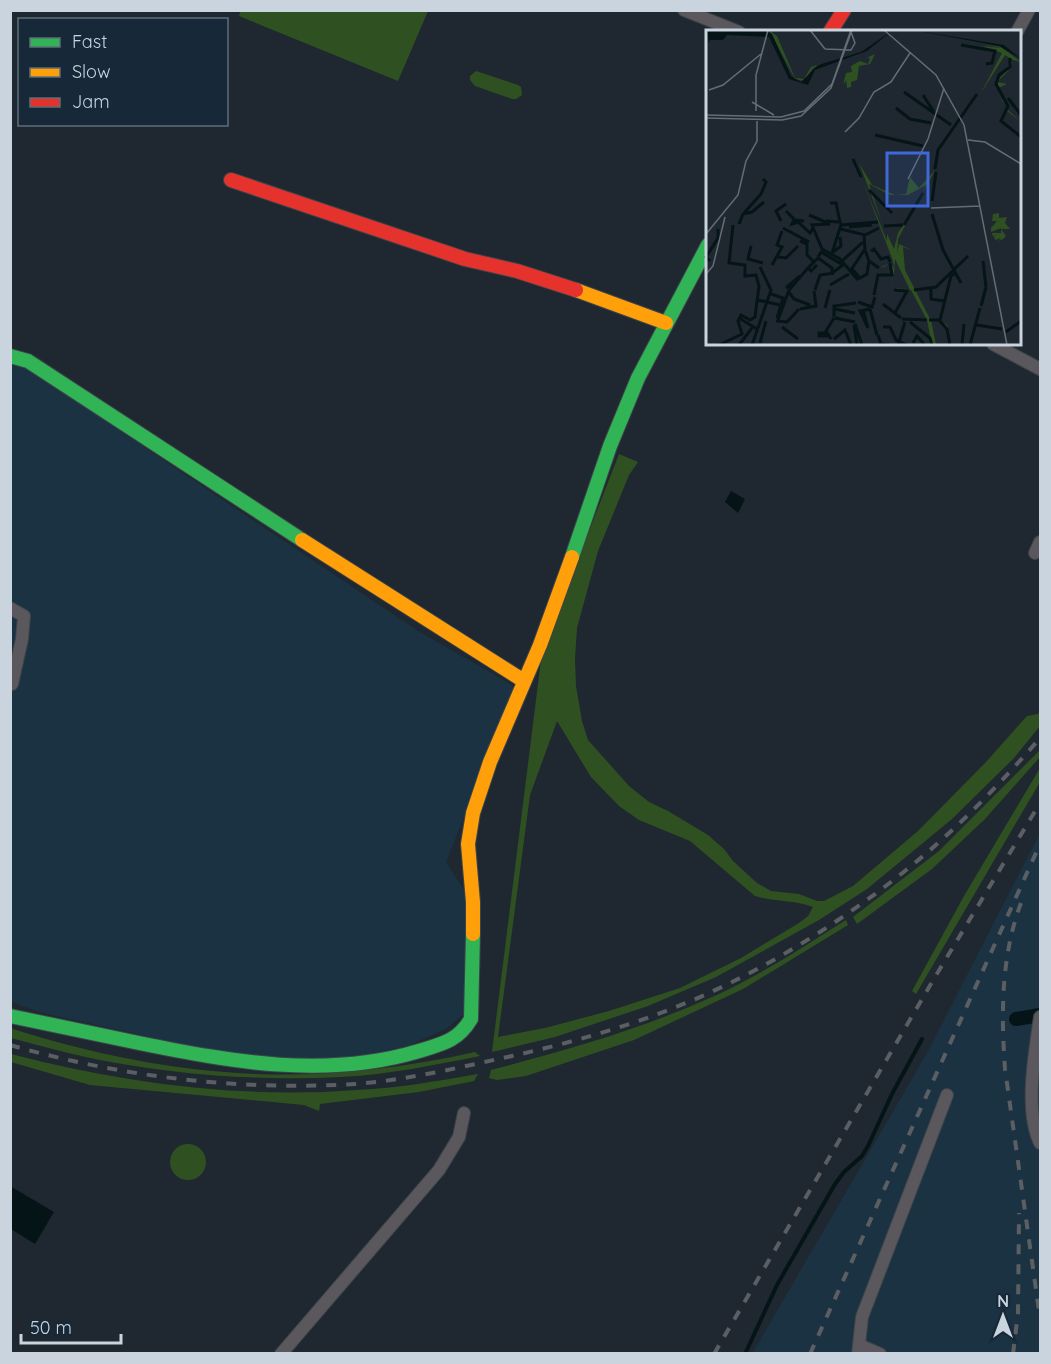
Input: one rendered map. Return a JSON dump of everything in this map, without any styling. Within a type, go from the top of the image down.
[{"type":"street","points":[[684,10],[733,30]]},
{"type":"street","points":[[831,30],[844,10]]},
{"type":"street","points":[[1018,30],[1029,10]]},
{"type":"street","points":[[231,180],[465,259],[498,265],[544,278],[666,323]]},
{"type":"street","points":[[10,1016],[218,1059],[277,1065],[363,1064],[447,1042],[464,1031],[471,1019],[473,992],[473,902],[468,844],[473,813],[490,762],[540,645],[592,503],[610,446],[638,378],[706,249]]},
{"type":"street","points":[[995,345],[1041,369]]},
{"type":"street","points":[[10,356],[28,361],[316,549],[524,681]]},
{"type":"street","points":[[10,608],[24,616],[22,639],[12,684]]},
{"type":"street","points":[[1041,1017],[1033,1066],[1032,1097],[1035,1123],[1041,1143]]},
{"type":"street","points":[[880,1353],[859,1349],[862,1317],[947,1095]]},
{"type":"street","points":[[281,1353],[439,1170],[459,1137],[464,1113]]},
{"type":"shaded area","points":[[10,364],[22,365],[418,631],[512,685],[514,691],[446,862],[464,890],[468,917],[465,1013],[446,1029],[410,1045],[354,1057],[265,1060],[43,1013],[11,1002]]},
{"type":"shaded area","points":[[731,491],[745,499],[738,513],[725,502]]},
{"type":"shaded area","points":[[1040,833],[1040,1353],[752,1354],[927,1053]]},
{"type":"shaded area","points":[[10,1186],[54,1212],[35,1244],[11,1229]]},
{"type":"green space","points":[[241,10],[428,11],[398,81],[239,16]]},
{"type":"green space","points":[[476,71],[518,85],[521,87],[522,95],[512,99],[475,86],[470,76]]},
{"type":"green space","points":[[619,454],[638,462],[629,475],[598,551],[577,628],[576,686],[588,740],[629,786],[649,802],[708,835],[757,883],[771,891],[799,894],[817,901],[824,901],[853,886],[918,831],[986,762],[1027,716],[1038,714],[1040,711],[1040,726],[1014,758],[952,819],[867,889],[819,920],[716,977],[648,1006],[555,1037],[492,1052],[542,652]],"holes":[[[557,721],[591,777],[619,806],[639,820],[690,841],[755,896],[813,907],[808,916],[799,923],[741,958],[680,988],[609,1011],[545,1028],[498,1037],[530,795]]]},
{"type":"green space","points":[[1040,750],[1040,757],[985,819],[932,869],[857,924],[853,917],[939,851]]},
{"type":"green space","points":[[1040,768],[1040,782],[916,994],[912,991],[964,896]]},
{"type":"green space","points":[[846,920],[848,925],[743,989],[634,1040],[526,1076],[497,1080],[489,1078],[491,1070],[625,1031],[722,993],[794,953]]},
{"type":"green space","points":[[10,1028],[97,1052],[187,1068],[232,1073],[322,1074],[394,1067],[475,1052],[480,1056],[358,1076],[278,1078],[217,1076],[125,1065],[84,1057],[11,1038]]},
{"type":"green space","points":[[11,1054],[139,1081],[269,1092],[372,1089],[478,1074],[474,1081],[419,1092],[320,1104],[319,1111],[304,1105],[90,1085],[11,1062]]},
{"type":"green space","points":[[188,1144],[201,1149],[206,1162],[201,1175],[188,1180],[175,1175],[170,1162],[175,1149]]},
{"type":"waterway","points":[[1016,1019],[1040,1015]]},
{"type":"waterway","points":[[745,1354],[777,1285],[835,1184],[844,1172],[862,1156],[868,1146],[892,1094],[922,1039]]},
{"type":"railway","points":[[10,1045],[95,1066],[181,1079],[311,1086],[375,1082],[454,1069],[597,1034],[653,1016],[708,994],[779,957],[826,928],[891,882],[946,836],[1040,738]]},
{"type":"railway","points":[[714,1354],[1040,803]]},
{"type":"railway","points":[[810,1354],[1040,844]]},
{"type":"railway","points":[[1021,903],[1014,923],[1006,964],[1003,1006],[1004,1048],[1040,1318]]},
{"type":"railway","points":[[1013,1354],[1018,1313],[1019,1213]]},
{"type":"traffic: fast","points":[[572,557],[610,446],[638,378],[706,249]]},
{"type":"traffic: fast","points":[[10,356],[28,361],[302,540]]},
{"type":"traffic: fast","points":[[10,1016],[174,1050],[244,1061],[314,1066],[384,1059],[442,1044],[461,1032],[471,1019],[473,934]]},
{"type":"traffic: slow","points":[[576,290],[666,323]]},
{"type":"traffic: slow","points":[[302,540],[524,681]]},
{"type":"traffic: slow","points":[[473,934],[468,844],[473,813],[490,762],[540,645],[572,557]]},
{"type":"traffic: jam","points":[[831,30],[844,10]]},
{"type":"traffic: jam","points":[[231,180],[465,259],[517,271],[576,290]]}]
